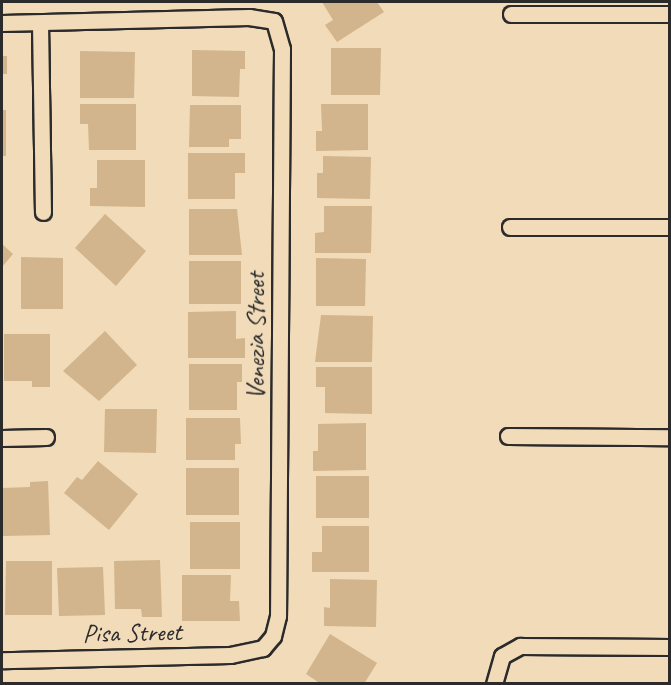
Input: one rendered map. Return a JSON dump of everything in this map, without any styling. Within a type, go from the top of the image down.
[{"type":"street","points":[[512,14],[669,14]]},
{"type":"street","name":"Venezia Street","points":[[40,23],[249,17],[274,21],[282,49],[278,616],[273,636],[262,648]]},
{"type":"street","points":[[2,23],[40,23],[43,212]]},
{"type":"street","points":[[510,227],[669,227]]},
{"type":"street","points":[[508,436],[669,436]]},
{"type":"street","points":[[2,438],[46,438]]},
{"type":"street","points":[[494,684],[502,656],[520,646],[669,646]]},
{"type":"street","name":"Pisa Street","points":[[2,660],[230,656],[262,648]]},
{"type":"building","points":[[322,2],[377,2],[384,12],[337,42],[325,25],[333,20]]},
{"type":"building","points":[[331,48],[381,48],[380,95],[331,95]]},
{"type":"building","points":[[192,50],[245,51],[245,69],[240,69],[239,97],[192,96]]},
{"type":"building","points":[[80,51],[135,52],[134,98],[80,98]]},
{"type":"building","points":[[2,56],[7,56],[7,74],[2,74]]},
{"type":"building","points":[[80,104],[136,104],[136,150],[89,150],[88,124],[80,124]]},
{"type":"building","points":[[321,104],[368,104],[368,150],[316,151],[316,131],[322,131]]},
{"type":"building","points":[[190,105],[241,105],[241,139],[229,139],[229,147],[189,147]]},
{"type":"building","points":[[2,110],[6,110],[6,156],[2,156]]},
{"type":"building","points":[[188,153],[245,153],[245,173],[235,173],[235,199],[188,199]]},
{"type":"building","points":[[323,156],[371,157],[370,199],[317,198],[317,173],[323,173]]},
{"type":"building","points":[[97,160],[145,160],[145,207],[90,206],[90,188],[97,188]]},
{"type":"building","points":[[324,206],[372,206],[371,253],[315,253],[315,233],[324,232]]},
{"type":"building","points":[[189,209],[237,209],[242,255],[189,255]]},
{"type":"building","points":[[105,214],[146,251],[116,286],[75,248]]},
{"type":"building","points":[[2,244],[13,254],[2,267]]},
{"type":"building","points":[[21,257],[63,258],[63,309],[21,309]]},
{"type":"building","points":[[316,258],[366,259],[365,306],[316,306]]},
{"type":"building","points":[[189,261],[241,261],[241,304],[189,304]]},
{"type":"building","points":[[236,311],[236,339],[245,338],[245,358],[188,358],[188,312]]},
{"type":"building","points":[[321,315],[373,316],[372,362],[315,362]]},
{"type":"building","points":[[105,331],[137,365],[99,401],[63,371]]},
{"type":"building","points":[[4,334],[50,334],[50,387],[32,387],[32,381],[4,381]]},
{"type":"building","points":[[189,364],[242,364],[242,382],[237,382],[237,410],[189,410]]},
{"type":"building","points":[[316,367],[372,367],[372,414],[325,413],[325,387],[316,387]]},
{"type":"building","points":[[105,409],[157,409],[156,453],[104,452]]},
{"type":"building","points":[[186,418],[240,418],[241,444],[235,444],[235,460],[186,460]]},
{"type":"building","points":[[366,423],[366,470],[313,471],[313,451],[318,451],[318,424]]},
{"type":"building","points":[[98,461],[138,494],[109,530],[64,493],[77,477],[82,480]]},
{"type":"building","points":[[186,468],[239,468],[239,515],[186,515]]},
{"type":"building","points":[[316,476],[369,476],[369,518],[316,518]]},
{"type":"building","points":[[48,481],[50,535],[3,536],[2,488],[30,487],[30,482]]},
{"type":"building","points":[[190,522],[240,522],[240,569],[190,569]]},
{"type":"building","points":[[322,526],[369,526],[369,572],[312,572],[312,552],[322,552]]},
{"type":"building","points":[[160,560],[162,617],[142,617],[141,609],[115,609],[114,561]]},
{"type":"building","points":[[6,561],[52,561],[52,615],[5,615]]},
{"type":"building","points":[[103,567],[105,615],[59,616],[57,568]]},
{"type":"building","points":[[182,575],[231,575],[230,601],[239,601],[240,621],[182,621]]},
{"type":"building","points":[[330,579],[377,580],[376,627],[324,626],[324,607],[330,608]]},
{"type":"building","points":[[330,634],[377,663],[364,684],[321,684],[306,674]]}]
